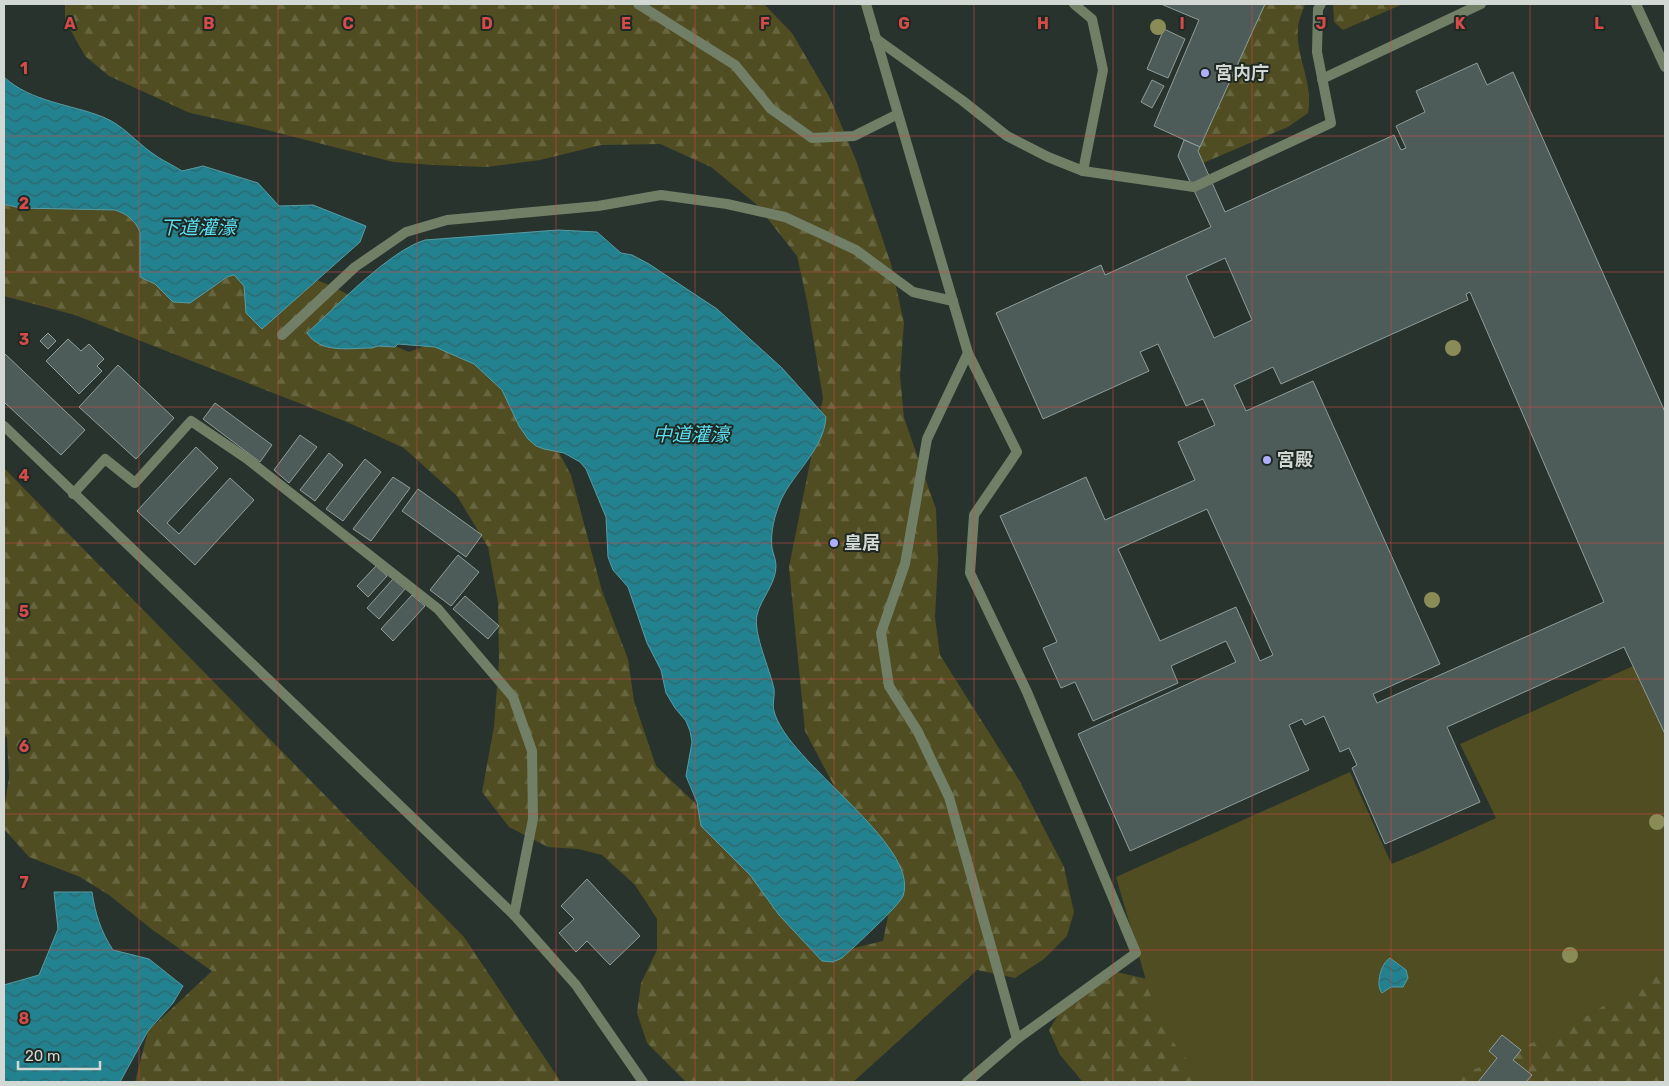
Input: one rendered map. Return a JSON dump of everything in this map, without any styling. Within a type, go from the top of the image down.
[{"type":"lane","points":[[638,4],[735,65],[771,109],[812,138],[854,136],[898,114]]},
{"type":"lane","points":[[866,4],[968,354],[1017,452],[974,515],[970,573],[1027,692],[1136,953],[1016,1039],[967,1082]]},
{"type":"lane","points":[[1074,4],[1092,20],[1103,70],[1084,171]]},
{"type":"lane","points":[[875,38],[963,101],[1007,136],[1048,157],[1084,171],[1194,187],[1331,123],[1316,42],[1318,9],[1321,4]]},
{"type":"lane","points":[[1322,79],[1481,4]]},
{"type":"lane","points":[[1636,4],[1665,67]]},
{"type":"lane","points":[[282,335],[355,267],[406,232],[447,220],[598,206],[661,195],[726,204],[785,217],[856,250],[914,292],[953,301]]},
{"type":"lane","points":[[968,354],[927,439],[905,564],[881,633],[889,686],[918,732],[949,797],[1016,1039]]},
{"type":"lane","points":[[72,494],[105,459],[135,483],[191,421],[246,458],[438,609],[513,697],[532,752],[534,819],[514,915]]},
{"type":"lane","points":[[4,426],[72,494],[514,915],[576,985],[643,1082]]},
{"type":"green space","points":[[65,4],[764,4],[792,33],[830,98],[857,163],[891,264],[904,323],[900,375],[904,418],[936,509],[938,561],[935,617],[940,655],[1019,780],[1064,867],[1074,912],[1067,936],[1044,959],[1015,978],[977,970],[853,1082],[686,1082],[647,1043],[637,1013],[641,983],[657,950],[657,919],[635,885],[602,855],[578,849],[548,847],[509,827],[482,792],[494,727],[499,661],[498,602],[488,547],[457,496],[404,448],[347,422],[75,315],[4,296],[4,157],[332,286],[376,310],[376,338],[409,352],[451,336],[541,419],[571,475],[602,591],[628,659],[634,701],[656,766],[850,949],[883,941],[892,896],[805,731],[789,567],[823,398],[807,301],[797,256],[756,204],[711,167],[660,144],[601,145],[540,160],[486,167],[433,165],[393,162],[267,130],[190,113],[109,76],[85,56],[65,20]]},
{"type":"green space","points":[[1265,4],[1305,4],[1299,24],[1298,38],[1309,91],[1308,113],[1288,127],[1203,163],[1198,151]]},
{"type":"green space","points":[[1333,4],[1403,4],[1343,30],[1334,22]]},
{"type":"green space","points":[[4,468],[464,937],[561,1082],[135,1082],[148,1031],[212,971],[154,931],[109,895],[80,877],[29,857],[4,829],[4,809],[9,778],[7,738],[4,734]]},
{"type":"green space","points":[[1633,666],[1665,734],[1665,968],[1587,1016],[1489,1064],[1436,1082],[1205,1082],[1174,1043],[1150,994],[1116,877],[1350,772],[1392,865],[1496,818],[1460,744]]},
{"type":"green space","points":[[1490,824],[1665,901],[1665,1082],[1394,1082],[1379,869]]},
{"type":"green space","points":[[1108,970],[1151,980],[1236,1082],[1083,1082],[1060,1055],[1049,1030],[1062,1009]]},
{"type":"water","name":"下道灌濠","points":[[4,77],[26,92],[38,97],[110,120],[156,156],[182,171],[203,166],[258,183],[279,206],[313,205],[366,226],[360,242],[262,329],[246,313],[244,286],[234,275],[227,277],[190,303],[173,302],[155,284],[140,277],[140,232],[133,221],[123,213],[115,210],[20,208],[4,204]]},
{"type":"water","name":"中道灌濠","points":[[558,230],[597,232],[621,253],[632,255],[649,264],[717,309],[782,368],[826,417],[820,440],[787,490],[777,511],[772,529],[772,548],[776,563],[774,579],[759,609],[756,623],[774,689],[774,711],[784,732],[802,755],[874,828],[892,852],[903,875],[903,896],[900,901],[876,927],[842,958],[833,962],[822,961],[779,915],[750,875],[701,826],[697,802],[686,776],[692,742],[690,731],[686,721],[666,693],[661,670],[647,643],[628,587],[613,570],[608,557],[606,517],[586,469],[580,462],[564,453],[536,446],[528,439],[519,426],[502,390],[474,364],[435,347],[398,344],[395,347],[378,346],[372,348],[345,349],[328,347],[313,340],[307,333],[380,267],[411,246],[425,240]]},
{"type":"water","points":[[54,892],[92,892],[99,922],[113,950],[149,959],[183,986],[173,1003],[148,1031],[120,1082],[4,1082],[4,985],[39,975],[58,929]]},
{"type":"water","points":[[1390,958],[1406,970],[1408,978],[1403,987],[1391,987],[1382,993],[1379,985],[1380,974],[1384,964]]},
{"type":"building","name":"宮内庁","points":[[1161,4],[1265,4],[1200,147],[1154,126],[1199,20]]},
{"type":"building","points":[[1164,29],[1185,39],[1168,78],[1147,69]]},
{"type":"building","name":"宮殿","points":[[1477,63],[1487,85],[1513,72],[1665,412],[1665,734],[1624,647],[1447,727],[1480,802],[1385,844],[1352,768],[1357,765],[1349,748],[1340,752],[1324,716],[1305,725],[1302,719],[1289,725],[1309,770],[1130,851],[1078,734],[1236,662],[1226,641],[1171,666],[1178,683],[1093,721],[1075,682],[1061,688],[1043,648],[1057,642],[1000,516],[1086,477],[1105,520],[1195,480],[1178,442],[1215,425],[1203,399],[1186,406],[1158,344],[1140,352],[1149,371],[1043,419],[996,313],[1101,265],[1105,275],[1211,227],[1178,156],[1184,140],[1200,147],[1198,151],[1225,212],[1394,135],[1401,150],[1406,148],[1396,126],[1425,112],[1416,91]],"holes":[[[1225,258],[1252,320],[1214,338],[1186,276]],[[1470,292],[1604,602],[1377,703],[1373,694],[1440,664],[1313,381],[1246,411],[1234,385],[1273,367],[1281,384],[1468,300],[1466,294]],[[1207,509],[1273,655],[1260,661],[1236,607],[1160,641],[1118,549]]]},
{"type":"building","points":[[1152,80],[1164,86],[1152,108],[1141,102]]},
{"type":"building","points":[[48,333],[56,341],[48,349],[40,341]]},
{"type":"building","points":[[68,339],[81,351],[89,344],[104,359],[97,366],[102,371],[79,394],[46,361]]},
{"type":"building","points":[[4,353],[85,430],[61,455],[4,402]]},
{"type":"building","points":[[118,365],[174,418],[136,459],[79,407]]},
{"type":"building","points":[[215,403],[272,445],[260,462],[203,419]]},
{"type":"building","points":[[300,435],[317,447],[289,483],[274,470]]},
{"type":"building","points":[[196,447],[218,468],[167,523],[179,534],[230,478],[254,500],[195,565],[137,511]]},
{"type":"building","points":[[329,453],[343,465],[315,501],[300,490]]},
{"type":"building","points":[[365,459],[381,472],[343,521],[326,509]]},
{"type":"building","points":[[393,477],[410,488],[371,541],[353,529]]},
{"type":"building","points":[[418,489],[482,535],[466,557],[402,511]]},
{"type":"building","points":[[458,555],[479,572],[451,606],[430,590]]},
{"type":"building","points":[[376,566],[387,576],[368,597],[357,586]]},
{"type":"building","points":[[393,579],[405,589],[379,619],[367,608]]},
{"type":"building","points":[[412,595],[425,606],[393,641],[381,629]]},
{"type":"building","points":[[465,596],[499,626],[488,639],[453,609]]},
{"type":"building","points":[[587,879],[640,936],[610,965],[587,941],[576,952],[559,933],[574,919],[561,906]]},
{"type":"building","points":[[1502,1035],[1521,1050],[1513,1060],[1532,1075],[1526,1082],[1478,1082],[1497,1058],[1489,1051]]},
{"type":"place","name":"宮内庁","points":[[1205,73]]},
{"type":"place","name":"宮殿","points":[[1267,460]]},
{"type":"place","name":"皇居","points":[[834,543]]}]
